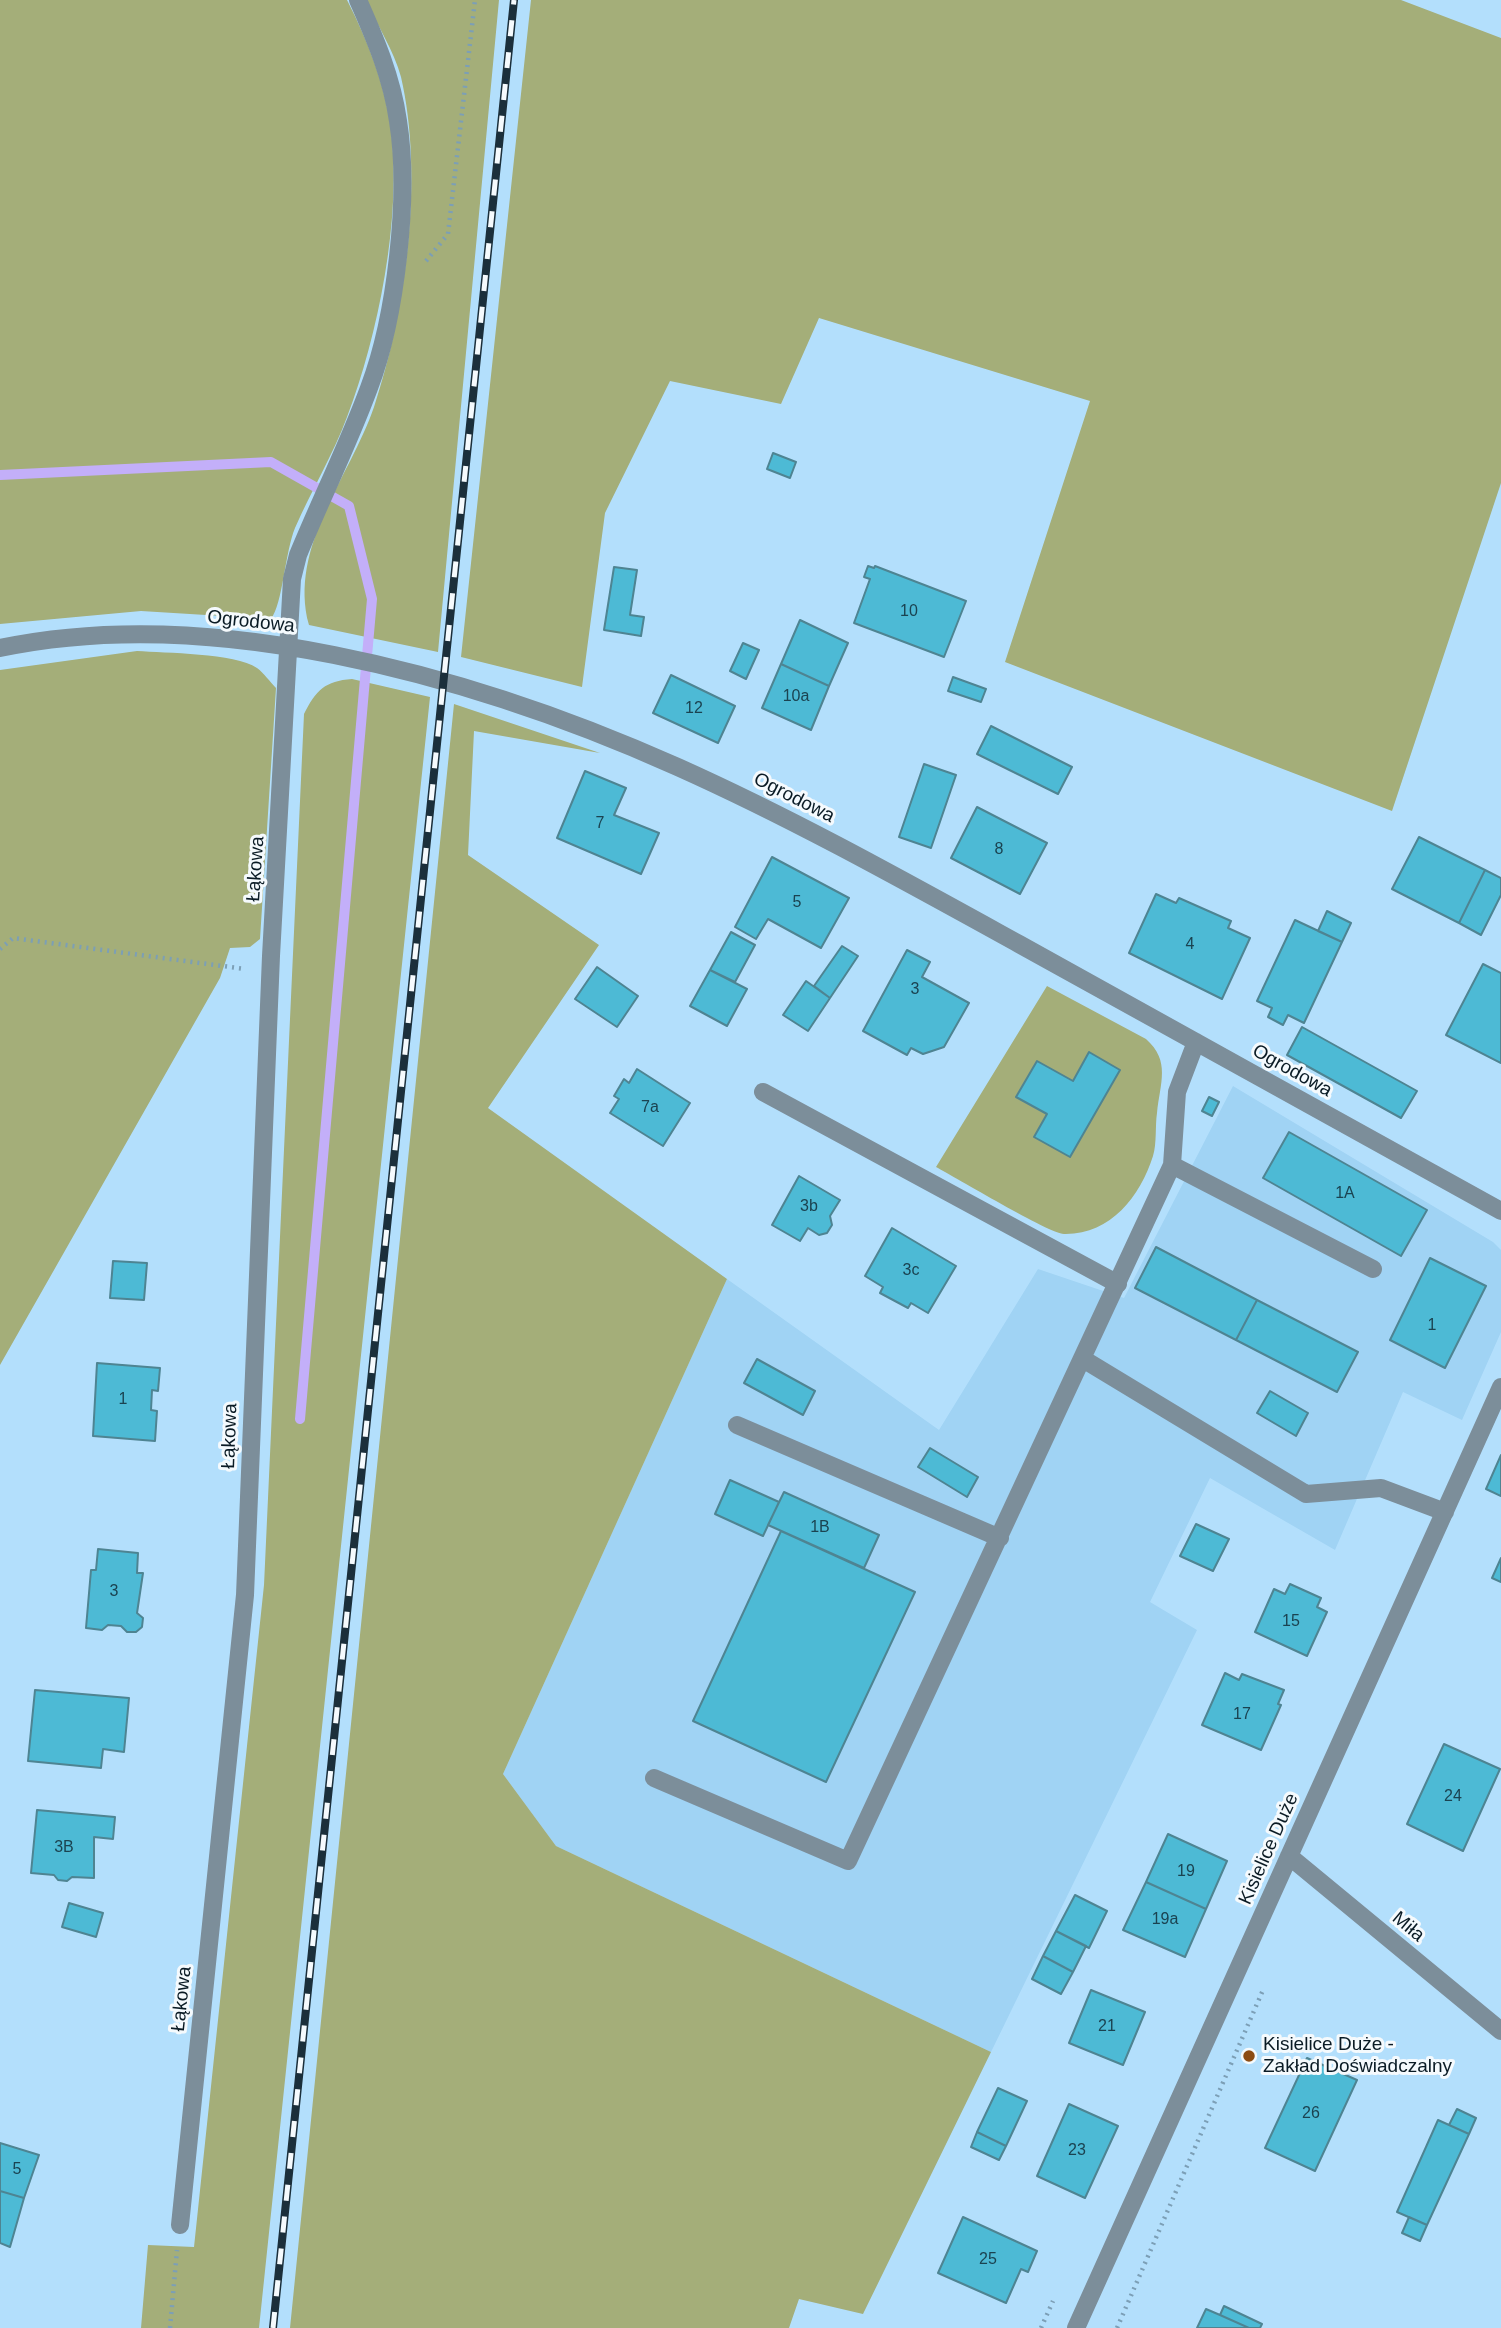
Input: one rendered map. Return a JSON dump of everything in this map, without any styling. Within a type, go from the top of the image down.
[{"type":"street","name":"Łąkowa","points":[[180,2225],[245,1595],[271,973],[291,646],[292,579],[298,555],[370,387],[391,306],[403,182],[398,120],[379,47],[358,0]]},
{"type":"street","name":"Ogrodowa","points":[[0,648],[43,640],[116,635],[200,637],[291,646],[467,685],[575,723],[685,768],[821,835],[1501,1211]]},
{"type":"street","points":[[654,1778],[848,1861],[1172,1165],[1177,1092],[1196,1042]]},
{"type":"street","points":[[763,1092],[1118,1284]]},
{"type":"street","points":[[1172,1165],[1373,1269]]},
{"type":"street","points":[[1083,1359],[1306,1494],[1381,1488],[1445,1512]]},
{"type":"street","name":"Kisielice Duże","points":[[1076,2328],[1501,1387]]},
{"type":"street","points":[[737,1425],[1000,1538]]},
{"type":"street","name":"Miła","points":[[1289,1856],[1501,2031]]},
{"type":"path","points":[[424,265],[448,234],[475,0]]},
{"type":"path","points":[[0,949],[13,938],[271,973]]},
{"type":"path","points":[[1117,2328],[1267,1980]]},
{"type":"path","points":[[170,2328],[180,2225]]},
{"type":"path","points":[[1041,2328],[1053,2301]]},
{"type":"shaded area","points":[[1233,1086],[1493,1242],[1501,1250],[1501,1332],[1462,1420],[1403,1392],[1335,1550],[1210,1478],[1150,1602],[1197,1630],[991,2052],[556,1846],[503,1774],[727,1279],[939,1430],[1038,1269],[1124,1298]]},
{"type":"green space","points":[[0,0],[347,0],[362,31],[380,79],[391,130],[393,200],[385,276],[358,385],[335,445],[295,528],[278,601],[271,619],[141,611],[0,624]]},
{"type":"green space","points":[[366,0],[499,0],[438,652],[309,625],[305,596],[307,568],[314,540],[374,407],[395,329],[408,243],[411,157],[408,116],[398,67]]},
{"type":"green space","points":[[531,0],[1401,0],[1501,38],[1501,483],[1392,811],[1005,662],[1090,401],[819,318],[781,404],[670,381],[605,513],[582,687],[461,657]]},
{"type":"green space","points":[[137,651],[233,659],[257,668],[276,688],[260,939],[250,947],[230,948],[220,978],[0,1365],[0,670]]},
{"type":"green space","points":[[352,679],[430,697],[259,2328],[141,2328],[148,2245],[194,2247],[264,1585],[304,714],[322,688]]},
{"type":"green space","points":[[454,704],[600,753],[474,731],[468,855],[599,945],[488,1108],[727,1279],[503,1774],[556,1846],[991,2052],[863,2314],[799,2299],[789,2328],[290,2328]]},
{"type":"green space","points":[[1047,986],[1146,1039],[1154,1047],[1161,1064],[1155,1146],[1140,1186],[1121,1211],[1109,1221],[1080,1233],[1055,1232],[936,1167]]},
{"type":"building","points":[[773,453],[796,462],[790,478],[767,469]]},
{"type":"building","points":[[868,566],[875,566],[966,601],[944,657],[854,623],[870,579],[864,577]]},
{"type":"building","points":[[614,567],[637,570],[630,615],[644,617],[641,636],[604,630]]},
{"type":"building","points":[[800,620],[848,643],[829,686],[781,664]]},
{"type":"building","points":[[743,643],[759,650],[746,679],[730,671]]},
{"type":"building","points":[[781,664],[829,686],[811,730],[762,708]]},
{"type":"building","points":[[671,675],[735,706],[718,743],[653,713]]},
{"type":"building","points":[[953,677],[986,689],[981,702],[948,691]]},
{"type":"building","points":[[991,726],[1072,767],[1058,794],[977,754]]},
{"type":"building","points":[[924,764],[956,775],[931,848],[899,837]]},
{"type":"building","points":[[585,771],[626,788],[614,815],[659,833],[641,874],[557,838]]},
{"type":"building","points":[[977,807],[1047,843],[1020,894],[951,858]]},
{"type":"building","points":[[1419,837],[1485,870],[1459,923],[1392,889]]},
{"type":"building","points":[[772,857],[849,898],[821,948],[768,919],[756,939],[735,927]]},
{"type":"building","points":[[1485,870],[1501,878],[1501,895],[1481,935],[1459,923]]},
{"type":"building","points":[[1156,894],[1176,903],[1179,898],[1231,921],[1228,928],[1250,938],[1222,999],[1129,953]]},
{"type":"building","points":[[1327,911],[1351,923],[1342,942],[1318,931]]},
{"type":"building","points":[[1295,920],[1342,942],[1304,1023],[1288,1015],[1283,1025],[1268,1017],[1272,1008],[1257,1001]]},
{"type":"building","points":[[731,932],[755,945],[735,982],[710,970]]},
{"type":"building","points":[[842,946],[858,956],[830,998],[814,986]]},
{"type":"building","points":[[907,950],[930,962],[922,977],[969,1003],[944,1047],[923,1054],[911,1048],[907,1055],[863,1031]]},
{"type":"building","points":[[1483,964],[1501,973],[1501,1063],[1446,1035]]},
{"type":"building","points":[[597,967],[638,996],[617,1027],[575,999]]},
{"type":"building","points":[[710,970],[747,989],[727,1026],[690,1006]]},
{"type":"building","points":[[806,981],[830,998],[808,1031],[783,1015]]},
{"type":"building","points":[[1302,1027],[1417,1091],[1401,1118],[1287,1055]]},
{"type":"building","points":[[1089,1052],[1120,1070],[1070,1157],[1034,1137],[1047,1114],[1016,1097],[1037,1061],[1073,1081]]},
{"type":"building","points":[[637,1069],[690,1103],[663,1146],[610,1113],[619,1099],[614,1096],[624,1079],[629,1083]]},
{"type":"building","points":[[1209,1097],[1219,1102],[1212,1116],[1202,1111]]},
{"type":"building","points":[[1289,1132],[1427,1210],[1401,1256],[1263,1178]]},
{"type":"building","points":[[799,1176],[840,1200],[830,1216],[832,1225],[827,1233],[819,1235],[808,1228],[800,1241],[772,1225]]},
{"type":"building","points":[[892,1228],[956,1266],[928,1313],[911,1303],[908,1308],[880,1293],[883,1287],[865,1276]]},
{"type":"building","points":[[1156,1247],[1257,1300],[1236,1340],[1135,1288]]},
{"type":"building","points":[[1430,1258],[1486,1286],[1445,1368],[1390,1340]]},
{"type":"building","points":[[113,1261],[147,1263],[144,1300],[110,1298]]},
{"type":"building","points":[[1257,1300],[1358,1352],[1337,1392],[1236,1340]]},
{"type":"building","points":[[757,1359],[815,1391],[803,1415],[744,1383]]},
{"type":"building","points":[[97,1363],[160,1368],[158,1391],[152,1390],[151,1410],[157,1411],[155,1441],[93,1436]]},
{"type":"building","points":[[1270,1391],[1308,1413],[1296,1436],[1257,1413]]},
{"type":"building","points":[[930,1448],[978,1477],[967,1497],[918,1467]]},
{"type":"building","points":[[1501,1455],[1501,1496],[1486,1489]]},
{"type":"building","points":[[730,1480],[779,1502],[763,1536],[715,1514]]},
{"type":"building","points":[[784,1492],[879,1535],[864,1568],[768,1525]]},
{"type":"building","points":[[1196,1524],[1229,1539],[1213,1571],[1180,1556]]},
{"type":"building","points":[[781,1531],[915,1592],[826,1782],[693,1721]]},
{"type":"building","points":[[98,1549],[138,1553],[137,1573],[143,1573],[137,1613],[143,1618],[142,1627],[136,1632],[127,1632],[121,1626],[108,1625],[102,1630],[86,1628],[91,1570],[96,1570]]},
{"type":"building","points":[[1501,1558],[1501,1582],[1492,1578]]},
{"type":"building","points":[[1290,1584],[1321,1598],[1317,1607],[1327,1612],[1307,1656],[1255,1632],[1274,1589],[1285,1594]]},
{"type":"building","points":[[1225,1673],[1239,1680],[1242,1674],[1284,1690],[1278,1704],[1281,1705],[1261,1750],[1202,1725]]},
{"type":"building","points":[[35,1690],[129,1698],[124,1752],[103,1749],[101,1768],[28,1761]]},
{"type":"building","points":[[1444,1744],[1500,1769],[1463,1851],[1407,1824]]},
{"type":"building","points":[[37,1810],[115,1817],[113,1839],[94,1837],[94,1878],[72,1877],[67,1881],[58,1880],[54,1875],[31,1873]]},
{"type":"building","points":[[1168,1834],[1227,1861],[1206,1909],[1146,1882]]},
{"type":"building","points":[[1146,1882],[1206,1909],[1185,1957],[1123,1930]]},
{"type":"building","points":[[1075,1895],[1107,1911],[1089,1948],[1056,1931]]},
{"type":"building","points":[[69,1903],[103,1913],[96,1937],[62,1927]]},
{"type":"building","points":[[1056,1931],[1086,1946],[1073,1972],[1043,1956]]},
{"type":"building","points":[[1043,1956],[1073,1972],[1061,1994],[1032,1979]]},
{"type":"building","points":[[1091,1990],[1145,2012],[1123,2065],[1069,2043]]},
{"type":"building","points":[[1307,2058],[1357,2080],[1315,2171],[1265,2148]]},
{"type":"building","points":[[998,2088],[1027,2101],[1006,2146],[977,2132]]},
{"type":"building","points":[[1069,2104],[1118,2126],[1085,2198],[1037,2176]]},
{"type":"building","points":[[1457,2109],[1476,2118],[1469,2134],[1449,2125]]},
{"type":"building","points":[[1438,2120],[1469,2134],[1427,2225],[1397,2212]]},
{"type":"building","points":[[977,2132],[1006,2146],[999,2160],[971,2147]]},
{"type":"building","points":[[0,2143],[39,2155],[24,2198],[0,2191]]},
{"type":"building","points":[[0,2191],[24,2198],[10,2247],[0,2243]]},
{"type":"building","points":[[963,2217],[1037,2251],[1028,2272],[1021,2269],[1006,2303],[938,2273]]},
{"type":"building","points":[[1409,2217],[1427,2225],[1420,2241],[1402,2233]]},
{"type":"building","points":[[1224,2306],[1262,2324],[1260,2328],[1249,2328],[1220,2315]]},
{"type":"building","points":[[1206,2309],[1220,2315],[1249,2328],[1197,2328]]},
{"type":"waterway","points":[[0,475],[271,462],[349,506],[372,599],[300,1419]]},
{"type":"railway","points":[[273,2328],[514,0]]},
{"type":"place","name":"Kisielice Duże - Zakład Doświadczalny","points":[[1249,2056]]}]
